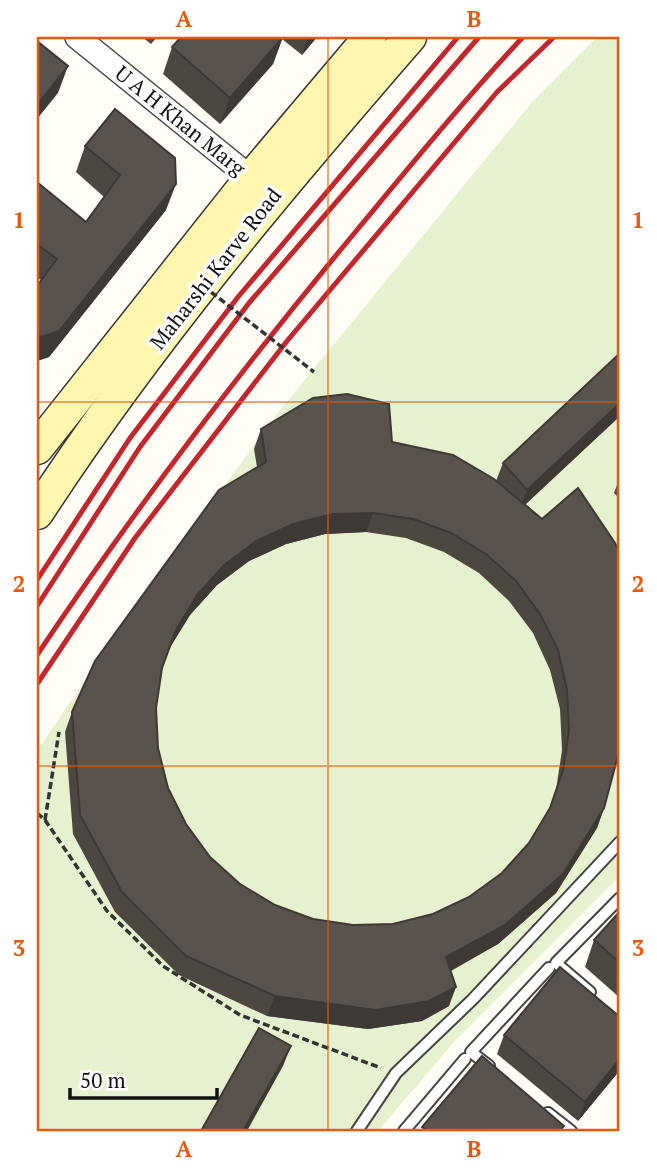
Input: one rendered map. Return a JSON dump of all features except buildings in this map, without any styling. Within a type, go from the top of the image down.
[{"type":"main road","name":"Maharshi Karve Road","points":[[37,513],[261,187],[370,37]]},
{"type":"main road","name":"Maharshi Karve Road","points":[[37,445],[261,187],[410,37]]},
{"type":"street","name":"U A H Khan Marg","points":[[77,37],[261,187]]},
{"type":"street","points":[[37,445],[69,463]]},
{"type":"lane","points":[[357,1131],[396,1073],[473,999],[620,842]]},
{"type":"lane","points":[[602,1002],[556,963],[620,898]]},
{"type":"lane","points":[[501,1076],[471,1052],[549,968]]},
{"type":"lane","points":[[404,1131],[465,1059]]},
{"type":"lane","points":[[541,1108],[571,1131]]},
{"type":"path","points":[[211,292],[314,372]]},
{"type":"path","points":[[45,820],[59,732]]},
{"type":"path","points":[[37,813],[45,820],[107,911],[163,966],[240,1015],[396,1073]]},
{"type":"green space","points":[[597,37],[620,37],[620,876],[455,1041],[378,1131],[37,1131],[37,751],[99,659],[276,415],[533,101]]},
{"type":"railway","points":[[37,580],[130,438],[238,297],[458,37]]},
{"type":"railway","points":[[37,606],[140,447],[249,303],[479,37]]},
{"type":"railway","points":[[37,655],[191,438],[273,333],[438,132],[523,37]]},
{"type":"railway","points":[[37,684],[135,538],[287,341],[497,92],[554,37]]}]
